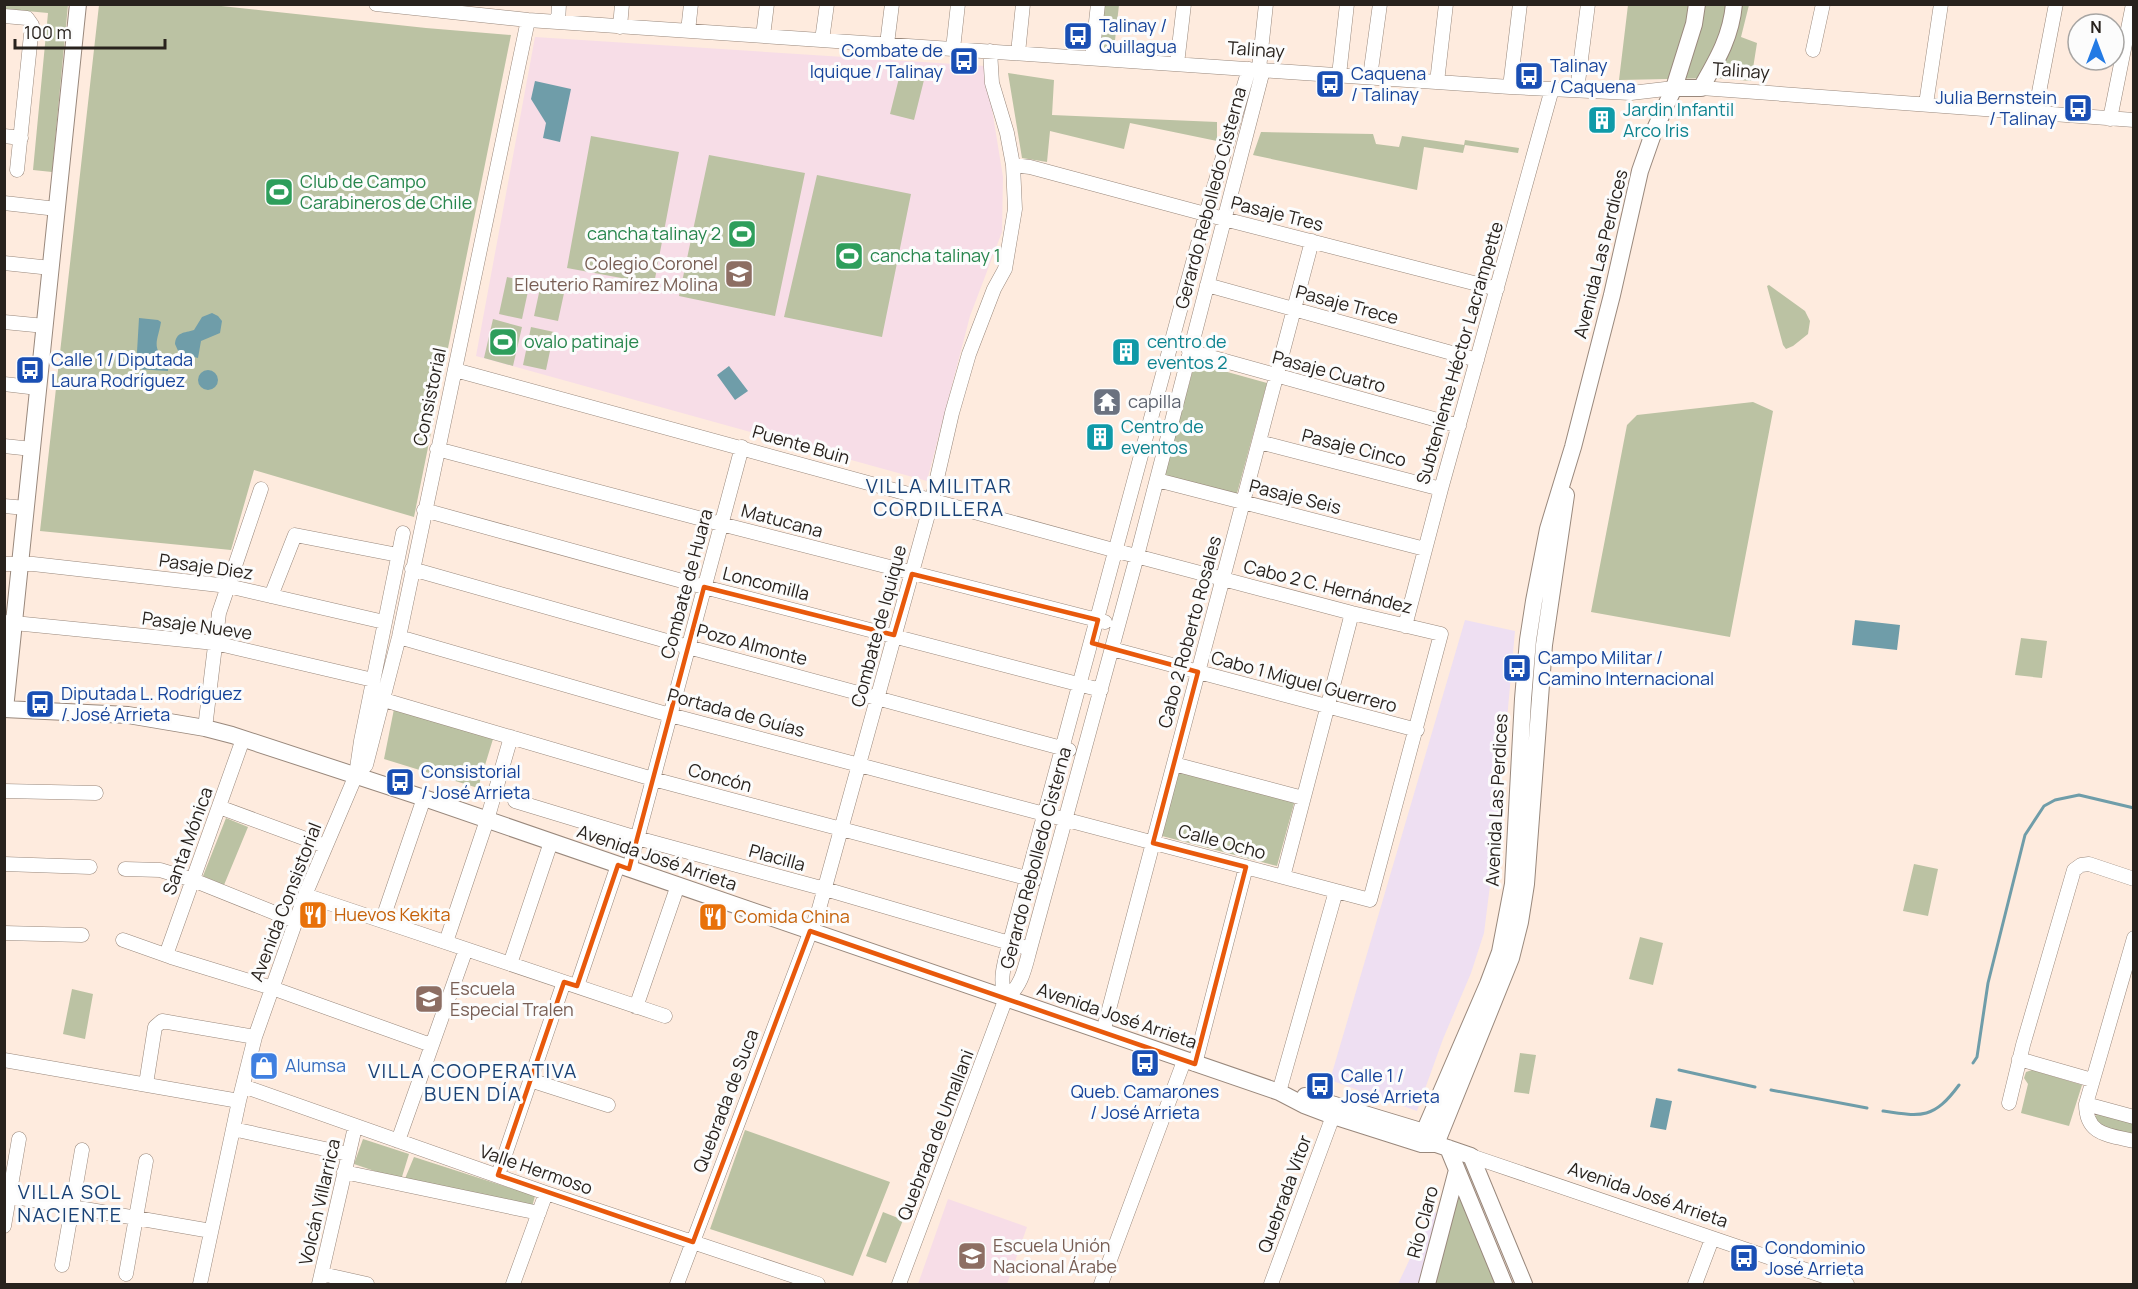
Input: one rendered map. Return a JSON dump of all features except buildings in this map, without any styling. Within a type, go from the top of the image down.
[{"type":"main road","points":[[5,709],[12,564],[26,508],[78,4]]},
{"type":"main road","name":"Avenida Las Perdices","points":[[1432,1142],[1500,952],[1508,919],[1513,884],[1522,699],[1528,640],[1548,529],[1573,447],[1612,295],[1640,171],[1687,50],[1697,4]]},
{"type":"main road","points":[[1701,88],[1726,45],[1731,30],[1734,4]]},
{"type":"main road","name":"Talinay","points":[[1674,88],[1701,88]]},
{"type":"main road","name":"Avenida José Arrieta","points":[[5,709],[112,713],[205,728],[243,739],[424,798],[1282,1093],[1317,1099],[1472,1156]]},
{"type":"main road","name":"Avenida José Arrieta","points":[[1282,1093],[1304,1105],[1333,1116],[1432,1142]]},
{"type":"main road","points":[[1432,1142],[1457,1170],[1504,1284]]},
{"type":"main road","points":[[1472,1156],[1524,1284]]},
{"type":"main road","name":"Río Claro","points":[[1426,1284],[1457,1170]]},
{"type":"street","name":"Talinay","points":[[376,4],[490,10],[528,20],[620,27],[1510,87],[1631,93],[1674,88]]},
{"type":"street","points":[[558,22],[559,4]]},
{"type":"street","points":[[620,27],[622,4]]},
{"type":"street","points":[[688,31],[691,4]]},
{"type":"street","points":[[763,36],[767,4]]},
{"type":"street","points":[[822,40],[827,4]]},
{"type":"street","points":[[887,44],[892,4]]},
{"type":"street","points":[[953,49],[958,4]]},
{"type":"street","points":[[1018,53],[1023,4]]},
{"type":"street","points":[[1092,58],[1098,4]]},
{"type":"street","points":[[1177,64],[1184,4]]},
{"type":"street","points":[[1257,69],[1266,4]]},
{"type":"street","points":[[1339,75],[1347,4]]},
{"type":"street","points":[[1370,77],[1380,4]]},
{"type":"street","points":[[1437,82],[1446,4]]},
{"type":"street","points":[[1510,87],[1520,4]]},
{"type":"street","points":[[1578,90],[1588,4]]},
{"type":"street","points":[[1814,50],[1823,4]]},
{"type":"street","points":[[1926,104],[1941,4]]},
{"type":"street","points":[[2035,113],[2056,4]]},
{"type":"street","points":[[2110,118],[2133,4]]},
{"type":"street","points":[[4,16],[27,18],[31,21],[32,26],[17,170]]},
{"type":"street","name":"Consistorial","points":[[356,775],[366,765],[399,637],[528,20]]},
{"type":"street","name":"Combate de Iquique","points":[[810,931],[842,829],[932,500],[952,413],[969,354],[990,299],[1005,269],[1015,209],[1013,165],[1007,133],[992,82],[990,51]]},
{"type":"street","name":"Gerardo Rebolledo Cisterna","points":[[1257,69],[1224,219],[1101,690],[1020,985],[1006,998],[1002,990],[1001,979],[1010,942],[1206,214],[1257,69]]},
{"type":"street","name":"Talinay","points":[[1701,88],[2133,120]]},
{"type":"street","name":"Subteniente Héctor Lacrampette","points":[[1405,626],[1552,89]]},
{"type":"street","points":[[4,136],[21,138]]},
{"type":"street","name":"Pasaje Tres","points":[[1013,165],[1030,167],[1497,289]]},
{"type":"street","points":[[4,203],[57,209]]},
{"type":"street","name":"Cabo 2 Roberto Rosales","points":[[1103,1032],[1312,241]]},
{"type":"street","points":[[4,263],[51,268]]},
{"type":"street","name":"Pasaje Trece","points":[[1207,285],[1477,360]]},
{"type":"street","points":[[4,322],[45,326]]},
{"type":"street","name":"Pasaje Cuatro","points":[[1189,351],[1459,426]]},
{"type":"street","name":"Puente Buin","points":[[455,370],[1137,556]]},
{"type":"street","points":[[4,384],[38,388]]},
{"type":"street","name":"Pasaje Cinco","points":[[1259,442],[1441,489]]},
{"type":"street","points":[[4,446],[32,448]]},
{"type":"street","name":"Combate de Huara","points":[[498,1175],[530,1080],[570,984],[637,838],[742,447]]},
{"type":"street","name":"Matucana","points":[[437,448],[912,574],[1118,625]]},
{"type":"street","name":"Pasaje Seis","points":[[1157,480],[1425,549]]},
{"type":"street","points":[[205,728],[219,613],[261,489]]},
{"type":"street","points":[[4,506],[26,508]]},
{"type":"street","name":"Loncomilla","points":[[424,510],[704,587],[1101,690]]},
{"type":"street","name":"Avenida Consistorial","points":[[200,1284],[255,1037],[305,895],[356,775],[403,533]]},
{"type":"street","points":[[271,596],[295,535],[398,555]]},
{"type":"street","name":"Cabo 2 C. Hernández","points":[[1137,556],[1441,634],[1417,730]]},
{"type":"street","name":"Pasaje Diez","points":[[12,564],[228,586],[384,622]]},
{"type":"street","name":"Pozo Almonte","points":[[412,568],[688,647],[1083,754]]},
{"type":"street","points":[[1283,877],[1352,613]]},
{"type":"street","name":"Pasaje Nueve","points":[[9,622],[215,644],[373,680]]},
{"type":"street","name":"Portada de Guías","points":[[399,637],[670,715],[860,763],[1065,820]]},
{"type":"street","name":"Cabo 1 Miguel Guerrero","points":[[1112,649],[1417,730]]},
{"type":"street","name":"Concón","points":[[384,700],[653,779],[1048,884]]},
{"type":"street","points":[[4,718],[5,709]]},
{"type":"street","name":"Calle Ocho","points":[[1065,820],[1370,900],[1417,730]]},
{"type":"street","points":[[446,942],[487,820],[511,737]]},
{"type":"street","name":"Santa Mónica","points":[[166,955],[243,739]]},
{"type":"street","points":[[1174,764],[1303,798]]},
{"type":"street","points":[[4,791],[96,793]]},
{"type":"street","points":[[382,921],[424,798]]},
{"type":"street","name":"Placilla","points":[[515,801],[637,838],[825,889],[1030,949]]},
{"type":"street","points":[[219,807],[325,846]]},
{"type":"street","points":[[510,964],[551,842]]},
{"type":"street","points":[[4,864],[90,867]]},
{"type":"street","points":[[2009,1102],[2019,1059],[2074,870],[2085,864],[2133,879]]},
{"type":"street","points":[[1101,1284],[1190,1062],[1246,867]]},
{"type":"street","points":[[125,869],[160,870],[193,880],[295,921]]},
{"type":"street","points":[[636,1007],[678,885]]},
{"type":"street","points":[[1282,1093],[1336,891]]},
{"type":"street","points":[[305,895],[665,1016]]},
{"type":"street","name":"Quebrada de Suca","points":[[677,1284],[810,931]]},
{"type":"street","points":[[4,933],[82,935]]},
{"type":"street","points":[[2133,938],[2086,1104],[2087,1119],[2092,1127],[2102,1134],[2133,1141]]},
{"type":"street","points":[[123,940],[272,988],[431,1045]]},
{"type":"street","points":[[398,1141],[466,949]]},
{"type":"street","name":"Quebrada de Umallani","points":[[899,1284],[1006,998]]},
{"type":"street","points":[[146,1084],[155,1027],[162,1021],[255,1037]]},
{"type":"street","points":[[2019,1059],[2092,1080]]},
{"type":"street","points":[[4,1060],[239,1101]]},
{"type":"street","points":[[530,1080],[608,1105]]},
{"type":"street","name":"Valle Hermoso","points":[[243,1086],[546,1193],[818,1284]]},
{"type":"street","points":[[2086,1104],[2133,1117]]},
{"type":"street","name":"Quebrada Vitor","points":[[1271,1284],[1333,1116]]},
{"type":"street","name":"Volcán Villarrica","points":[[321,1279],[355,1127]]},
{"type":"street","points":[[233,1129],[348,1154]]},
{"type":"street","points":[[4,1226],[7,1196],[19,1139]]},
{"type":"street","points":[[62,1264],[82,1150]]},
{"type":"street","name":"Avenida José Arrieta","points":[[1472,1156],[1619,1205],[1812,1279],[1847,1284]]},
{"type":"street","points":[[126,1274],[146,1161]]},
{"type":"street","points":[[344,1172],[539,1213]]},
{"type":"street","points":[[513,1284],[546,1193]]},
{"type":"street","points":[[7,1196],[211,1231]]},
{"type":"street","points":[[1695,1284],[1712,1239]]},
{"type":"street","points":[[321,1279],[367,1284]]},
{"type":"highlighted area","points":[[912,574],[1098,620],[1092,643],[1198,672],[1153,843],[1246,867],[1195,1064],[810,931],[693,1242],[498,1175],[564,982],[577,986],[618,865],[629,869],[704,587],[894,635]]},
{"type":"shaded area","name":"Colegio Coronel Eleuterio Ramírez Molina","points":[[535,37],[985,66],[1003,177],[1002,232],[970,316],[927,481],[476,356]]},
{"type":"shaded area","points":[[1465,620],[1515,631],[1497,830],[1484,933],[1471,973],[1443,1039],[1417,1111],[1330,1080]]},
{"type":"shaded area","name":"Escuela Unión Nacional Árabe","points":[[948,1199],[1027,1227],[1007,1284],[918,1284]]},
{"type":"shaded area","points":[[1432,1212],[1439,1213],[1419,1284],[1398,1284]]},
{"type":"green space","points":[[4,5],[68,5],[52,172],[33,170],[48,13],[5,9]]},
{"type":"green space","name":"Club de Campo Carabineros de Chile","points":[[99,5],[212,5],[511,35],[414,517],[254,470],[231,550],[40,531]]},
{"type":"green space","points":[[1102,5],[1119,5],[1114,49],[1098,48]]},
{"type":"green space","points":[[1628,5],[1749,5],[1741,37],[1757,43],[1751,81],[1716,78],[1619,80]]},
{"type":"green space","points":[[901,70],[925,76],[914,120],[890,114]]},
{"type":"green space","points":[[1008,73],[1054,80],[1052,115],[1217,122],[1217,141],[1130,123],[1124,149],[1050,131],[1047,162],[1022,158]]},
{"type":"green space","points":[[1261,132],[1373,134],[1376,144],[1399,147],[1402,136],[1464,145],[1465,140],[1519,148],[1518,153],[1465,145],[1463,153],[1424,147],[1417,190],[1253,155]]},
{"type":"green space","points":[[591,136],[679,152],[654,284],[567,268]]},
{"type":"green space","name":"cancha talinay 2","points":[[709,155],[805,173],[775,316],[679,296]]},
{"type":"green space","name":"cancha talinay 1","points":[[817,175],[911,194],[882,337],[784,317]]},
{"type":"green space","points":[[507,277],[530,282],[522,319],[499,314]]},
{"type":"green space","points":[[542,279],[566,284],[558,321],[534,316]]},
{"type":"green space","points":[[1769,285],[1805,311],[1810,321],[1808,334],[1786,349],[1767,286]]},
{"type":"green space","name":"ovalo patinaje","points":[[493,319],[522,327],[513,366],[484,358]]},
{"type":"green space","points":[[531,327],[554,332],[546,370],[523,365]]},
{"type":"green space","points":[[1195,363],[1267,383],[1236,497],[1163,476]]},
{"type":"green space","points":[[1753,402],[1773,411],[1730,637],[1591,612],[1627,425],[1637,415]]},
{"type":"green space","points":[[2021,638],[2047,641],[2042,678],[2015,675]]},
{"type":"green space","points":[[394,709],[493,739],[478,788],[384,759]]},
{"type":"green space","points":[[1178,770],[1295,800],[1277,866],[1162,836]]},
{"type":"green space","points":[[226,818],[248,827],[224,885],[203,876]]},
{"type":"green space","points":[[1914,864],[1938,869],[1928,916],[1903,911]]},
{"type":"green space","points":[[1640,937],[1663,943],[1653,985],[1629,979]]},
{"type":"green space","points":[[72,989],[93,994],[85,1039],[63,1034]]},
{"type":"green space","points":[[1520,1053],[1536,1055],[1529,1094],[1514,1092]]},
{"type":"green space","points":[[2032,1070],[2082,1085],[2069,1126],[2021,1113],[2028,1084],[2024,1078],[2026,1072]]},
{"type":"green space","points":[[2101,1112],[2133,1121],[2133,1136],[2102,1130],[2094,1117]]},
{"type":"green space","points":[[745,1130],[890,1182],[853,1276],[710,1229]]},
{"type":"green space","points":[[363,1139],[409,1154],[401,1180],[354,1164]]},
{"type":"green space","points":[[414,1157],[535,1196],[532,1207],[404,1181]]},
{"type":"green space","points":[[1458,1185],[1498,1284],[1433,1284]]},
{"type":"green space","points":[[883,1212],[903,1220],[886,1263],[866,1256]]},
{"type":"water","points":[[535,81],[571,89],[560,142],[543,138],[546,123],[531,99]]},
{"type":"water","points":[[212,313],[222,321],[220,333],[201,341],[198,358],[179,353],[175,344],[177,337],[194,330],[202,317]]},
{"type":"water","points":[[139,318],[161,322],[157,348],[168,363],[168,371],[136,369]]},
{"type":"water","points":[[729,366],[748,391],[735,400],[717,375]]},
{"type":"water","points":[[208,370],[215,373],[218,380],[215,387],[208,390],[201,387],[198,380],[201,373]]},
{"type":"water","points":[[1855,620],[1900,625],[1897,650],[1852,645]]},
{"type":"water","points":[[1656,1098],[1672,1101],[1666,1130],[1650,1127]]},
{"type":"waterway","points":[[1973,1063],[1977,1057],[1988,983],[2025,835],[2044,806],[2055,800],[2079,795],[2134,808]]},
{"type":"waterway","points":[[1679,1070],[1755,1087]]},
{"type":"waterway","points":[[1883,1111],[1908,1114],[1926,1113],[1942,1104],[1959,1085]]},
{"type":"waterway","points":[[1771,1090],[1867,1108]]},
{"type":"place","name":"Talinay / Quillagua","points":[[1078,36]]},
{"type":"place","name":"Combate de Iquique / Talinay","points":[[964,61]]},
{"type":"place","name":"Talinay / Caquena","points":[[1529,76]]},
{"type":"place","name":"Caquena / Talinay","points":[[1330,84]]},
{"type":"place","name":"Julia Bernstein / Talinay","points":[[2078,108]]},
{"type":"place","name":"Jardin Infantil Arco Iris","points":[[1602,120]]},
{"type":"place","name":"Club de Campo Carabineros de Chile","points":[[279,192]]},
{"type":"place","name":"cancha talinay 2","points":[[742,234]]},
{"type":"place","name":"cancha talinay 1","points":[[849,256]]},
{"type":"place","name":"Colegio Coronel Eleuterio Ramírez Molina","points":[[739,274]]},
{"type":"place","name":"ovalo patinaje","points":[[503,342]]},
{"type":"place","name":"centro de eventos 2","points":[[1126,352]]},
{"type":"place","name":"Calle 1 / Diputada Laura Rodríguez","points":[[30,370]]},
{"type":"place","name":"capilla","points":[[1107,402]]},
{"type":"place","name":"Centro de eventos","points":[[1100,437]]},
{"type":"place","name":"Campo Militar / Camino Internacional","points":[[1517,668]]},
{"type":"place","name":"Diputada L. Rodríguez / José Arrieta","points":[[40,704]]},
{"type":"place","name":"Consistorial / José Arrieta","points":[[400,782]]},
{"type":"place","name":"Huevos Kekita","points":[[313,915]]},
{"type":"place","name":"Comida China","points":[[713,917]]},
{"type":"place","name":"Escuela Especial Tralen","points":[[429,999]]},
{"type":"place","name":"Queb. Camarones / José Arrieta","points":[[1145,1063]]},
{"type":"place","name":"Alumsa","points":[[264,1066]]},
{"type":"place","name":"Calle 1 / José Arrieta","points":[[1320,1086]]},
{"type":"place","name":"Escuela Unión Nacional Árabe","points":[[972,1256]]},
{"type":"place","name":"Condominio José Arrieta","points":[[1744,1258]]},
{"type":"district","name":"VILLA MILITAR CORDILLERA","points":[[939,498]]},
{"type":"district","name":"VILLA COOPERATIVA BUEN DÍA","points":[[473,1082]]},
{"type":"district","name":"VILLA SOL NACIENTE","points":[[70,1204]]}]
